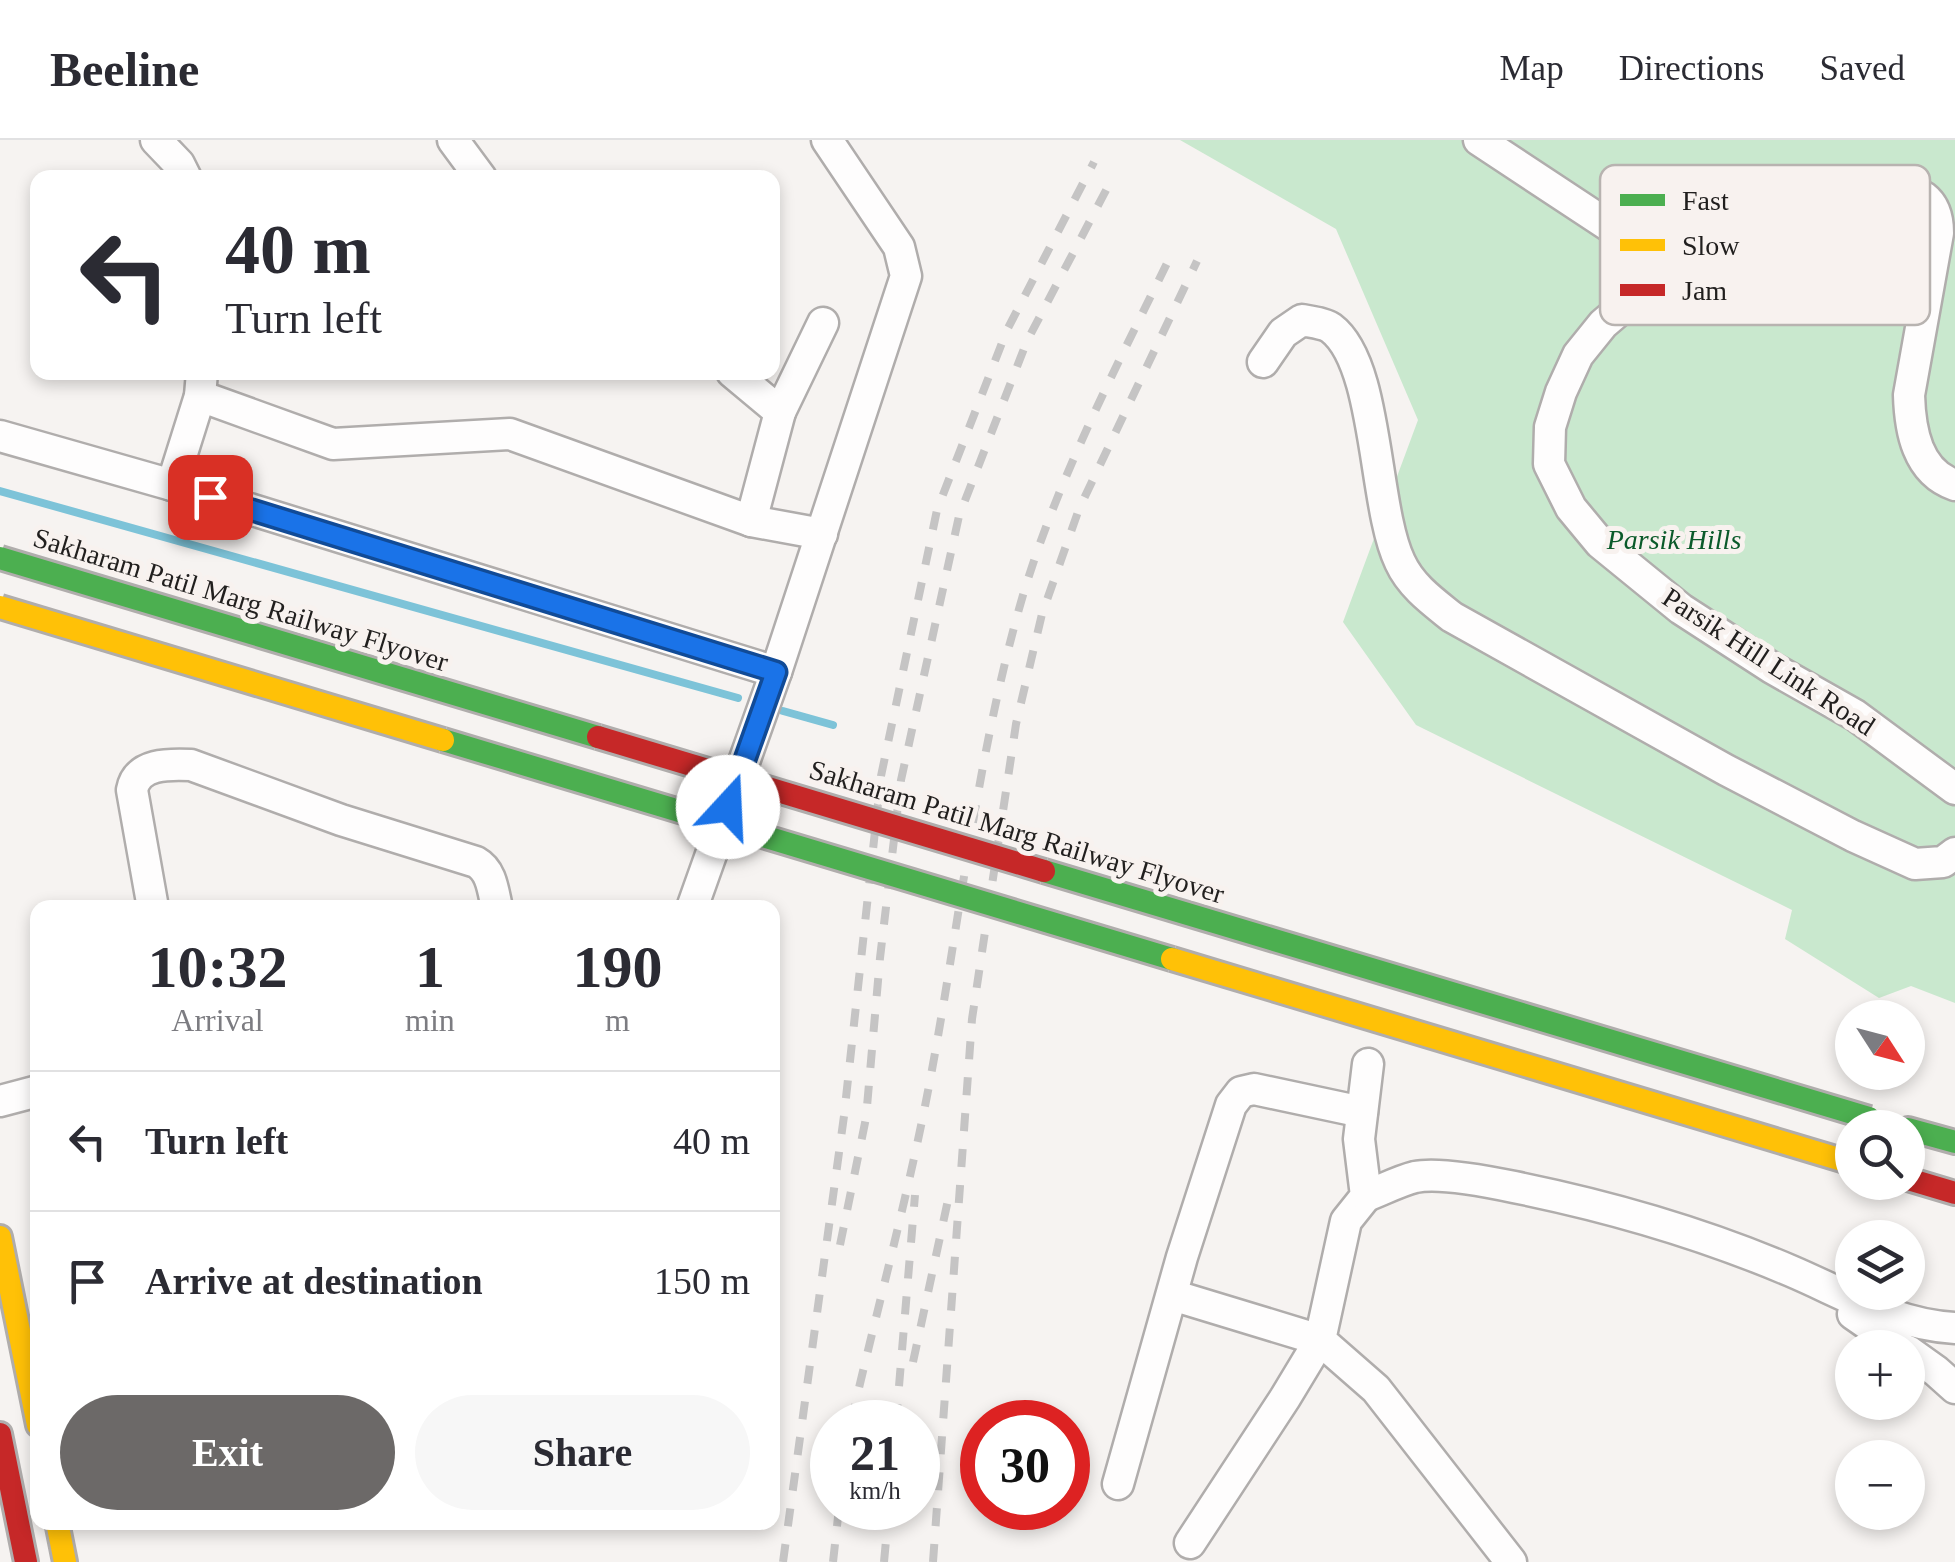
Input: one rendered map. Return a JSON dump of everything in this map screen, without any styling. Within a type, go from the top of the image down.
[{"type":"main road","name":"Sakharam Patil Marg Railway Flyover","points":[[0,558],[1841,1110]]},
{"type":"main road","points":[[0,606],[1835,1157]]},
{"type":"main road","name":"Sakharam Patil Marg Railway Flyover","points":[[1925,1134],[1955,1142]]},
{"type":"main road","points":[[1925,1184],[1955,1193]]},
{"type":"main road","points":[[0,1237],[30,1385]]},
{"type":"main road","points":[[0,1434],[26,1562]]},
{"type":"main road","points":[[59,1530],[65,1562]]},
{"type":"street","points":[[156,140],[182,170]]},
{"type":"street","points":[[452,140],[475,170]]},
{"type":"street","points":[[695,900],[776,672],[906,276],[899,247],[826,140]]},
{"type":"street","points":[[1479,140],[1600,219]]},
{"type":"street","name":"Parsik Hill Link Road","points":[[1930,202],[1938,218],[1930,279]]},
{"type":"street","points":[[1263,362],[1283,333],[1302,320],[1330,326],[1350,349],[1367,407],[1399,562],[1420,593],[1452,617],[1853,836],[1915,864],[1943,862],[1955,853]]},
{"type":"street","points":[[751,521],[780,412],[823,323]]},
{"type":"street","name":"Parsik Hill Link Road","points":[[1602,325],[1578,355],[1550,426],[1549,464],[1571,508],[1600,543],[1681,609],[1854,715],[1955,789]]},
{"type":"street","name":"Parsik Hill Link Road","points":[[1922,325],[1910,394],[1910,420],[1916,445],[1930,470],[1955,485]]},
{"type":"street","points":[[742,380],[780,412]]},
{"type":"street","points":[[172,485],[201,384],[333,444],[510,434],[751,521],[822,534]]},
{"type":"street","points":[[0,436],[172,485],[776,672]]},
{"type":"street","points":[[152,900],[132,790],[140,775],[165,764],[191,764],[342,820],[476,862],[488,872],[495,900]]},
{"type":"street","points":[[1366,1196],[1359,1140],[1368,1064]]},
{"type":"street","points":[[1118,1484],[1231,1105],[1241,1092],[1254,1089],[1362,1112]]},
{"type":"street","points":[[0,1101],[30,1092]]},
{"type":"street","points":[[1190,1544],[1320,1340],[1346,1221],[1366,1196],[1418,1176],[1477,1180],[1581,1201],[1681,1230],[1789,1270],[1886,1315],[1955,1328]]},
{"type":"street","points":[[1789,1270],[1877,1330]]},
{"type":"street","points":[[1172,1295],[1320,1340],[1376,1389],[1508,1561]]},
{"type":"street","points":[[1925,1363],[1955,1388]]},
{"type":"green space","name":"Parsik Hills","points":[[1180,140],[1955,140],[1955,1003],[1911,986],[1879,998],[1785,939],[1792,910],[1416,725],[1343,622],[1418,420],[1336,229]]},
{"type":"waterway","points":[[0,491],[738,698]]},
{"type":"waterway","points":[[783,711],[833,725]]},
{"type":"railway","points":[[783,1562],[844,1116],[881,776],[937,510],[1007,330],[1094,162]]},
{"type":"railway","points":[[840,1245],[866,1118],[901,780],[959,516],[1027,341],[1114,175]]},
{"type":"railway","points":[[856,1400],[922,1121],[989,736],[1019,609],[1068,471],[1174,249]]},
{"type":"railway","points":[[933,1562],[972,1019],[1016,724],[1042,614],[1079,509],[1197,261]]},
{"type":"railway","points":[[898,1400],[915,1195]]},
{"type":"railway","points":[[913,1362],[948,1200]]},
{"type":"railway","points":[[833,1562],[837,1530]]},
{"type":"railway","points":[[884,1562],[887,1530]]},
{"type":"traffic: fast","points":[[0,558],[598,737]]},
{"type":"traffic: fast","points":[[443,740],[1172,959]]},
{"type":"traffic: fast","points":[[1044,871],[1842,1110]]},
{"type":"traffic: fast","points":[[1925,1134],[1955,1142]]},
{"type":"traffic: slow","points":[[0,607],[443,740]]},
{"type":"traffic: slow","points":[[1172,959],[1835,1158]]},
{"type":"traffic: slow","points":[[0,1237],[30,1385]]},
{"type":"traffic: slow","points":[[59,1530],[65,1562]]},
{"type":"traffic: jam","points":[[598,737],[1044,871]]},
{"type":"traffic: jam","points":[[1925,1184],[1955,1193]]},
{"type":"traffic: jam","points":[[0,1434],[26,1562]]},
{"type":"route","points":[[210,497],[776,672],[728,807]]}]
